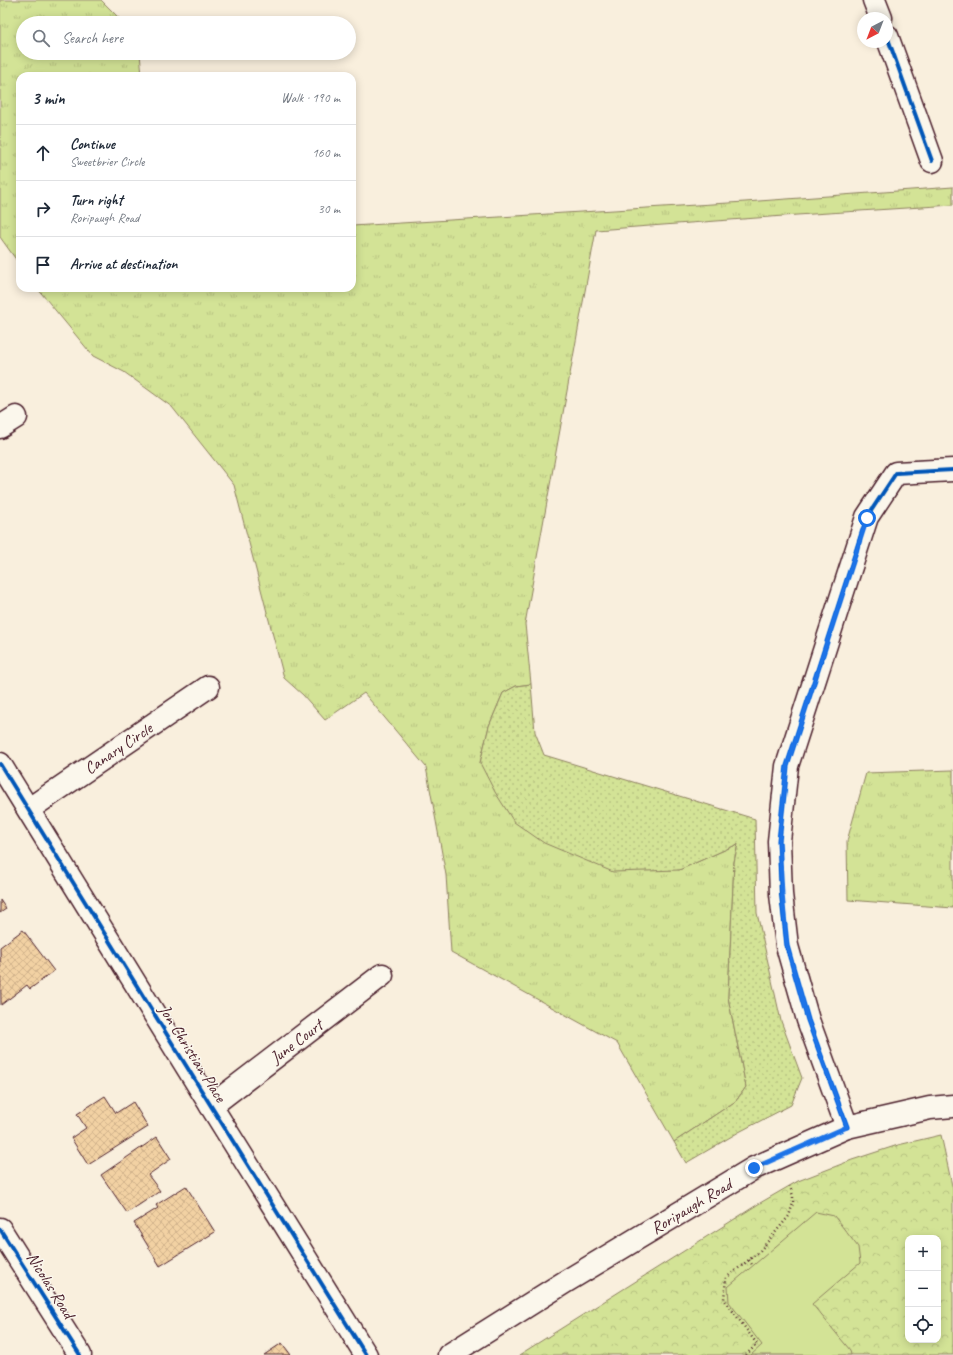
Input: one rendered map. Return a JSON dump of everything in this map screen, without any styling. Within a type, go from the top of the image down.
[{"type":"street","points":[[874,0],[879,12]]},
{"type":"street","points":[[891,48],[932,161]]},
{"type":"street","points":[[847,1127],[808,1020],[787,946],[779,841],[787,766],[867,518],[896,473],[953,470]]},
{"type":"street","name":"Canary Circle","points":[[29,810],[208,687]]},
{"type":"street","name":"Jon Christian Place","points":[[0,764],[366,1355]]},
{"type":"street","name":"June Court","points":[[211,1106],[382,975]]},
{"type":"street","name":"Roripaugh Road","points":[[449,1355],[565,1282],[754,1168],[847,1127],[930,1108],[953,1106]]},
{"type":"street","name":"Nicolas Road","points":[[0,1229],[80,1355]]},
{"type":"path","points":[[746,1355],[757,1344],[724,1299],[726,1278],[759,1252],[789,1216],[793,1203],[793,1196],[790,1186]]},
{"type":"path","points":[[748,1260],[753,1266]]},
{"type":"green space","points":[[0,0],[101,0],[117,16],[16,16],[16,60],[141,60],[142,72],[16,72],[16,259],[0,237]]},
{"type":"green space","points":[[953,187],[953,205],[596,230],[525,624],[531,684],[516,686],[503,693],[489,726],[480,763],[679,870],[738,844],[734,862],[728,997],[746,1087],[736,1101],[674,1142],[617,1043],[451,952],[446,875],[426,767],[364,693],[325,720],[303,695],[284,678],[234,485],[172,407],[124,372],[93,356],[40,292],[356,292],[356,226],[745,202]]},
{"type":"green space","points":[[531,684],[535,732],[544,755],[755,819],[757,913],[781,1021],[802,1078],[791,1105],[739,1132],[686,1163],[674,1142],[736,1101],[746,1087],[728,997],[734,862],[738,844],[679,870],[613,872],[544,843],[514,822],[495,792],[480,763],[489,726],[503,693],[516,686]]},
{"type":"green space","points":[[953,770],[953,908],[848,900],[847,841],[866,773]]},
{"type":"green space","points":[[941,1135],[953,1190],[953,1355],[519,1355],[760,1203],[798,1181],[852,1160],[898,1145]]},
{"type":"green space","points":[[816,1212],[834,1216],[858,1247],[860,1263],[812,1304],[850,1350],[851,1355],[751,1355],[762,1345],[729,1302],[728,1287]]},
{"type":"building","points":[[0,900],[6,909],[0,913]]},
{"type":"building","points":[[23,930],[54,971],[30,989],[27,985],[1,1005],[0,947]]},
{"type":"building","points":[[105,1096],[116,1113],[133,1102],[148,1127],[88,1165],[71,1138],[86,1128],[77,1114]]},
{"type":"building","points":[[157,1137],[171,1159],[148,1175],[160,1191],[127,1213],[101,1175]]},
{"type":"building","points":[[186,1186],[215,1232],[160,1266],[134,1223],[158,1208],[156,1205]]},
{"type":"building","points":[[282,1343],[291,1355],[264,1355]]},
{"type":"cycle path","points":[[891,48],[932,161]]},
{"type":"cycle path","points":[[847,1127],[808,1020],[787,946],[781,894],[779,841],[787,766],[867,517],[896,473],[953,470]]},
{"type":"cycle path","points":[[0,764],[366,1355]]},
{"type":"cycle path","points":[[0,1229],[80,1355]]},
{"type":"route","points":[[754,1168],[847,1127],[808,1020],[787,946],[779,841],[787,766],[867,518]]}]
